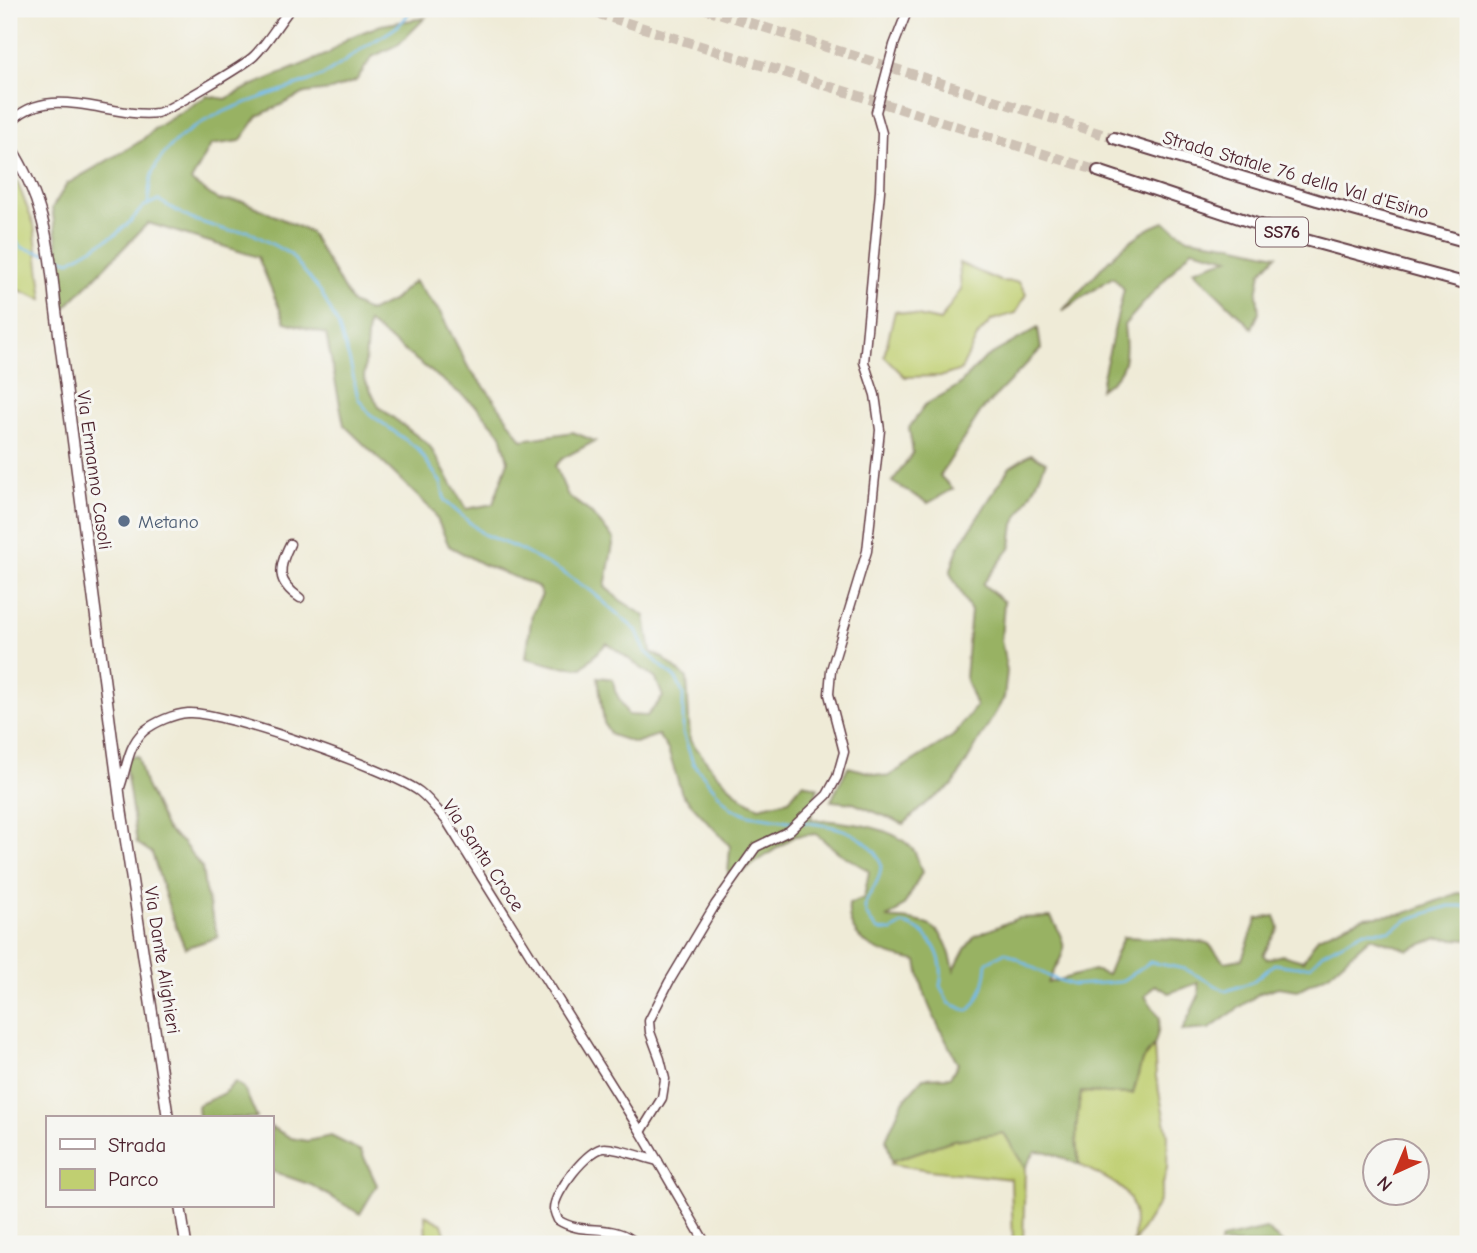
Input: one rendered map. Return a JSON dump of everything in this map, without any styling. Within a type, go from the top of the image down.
[{"type":"highway","name":"Strada Statale 76 della Val d'Esino","points":[[1114,138],[1468,242]]},
{"type":"highway","name":"SS76","points":[[1098,171],[1302,239],[1468,284]]},
{"type":"main road","name":"Via Ermanno Casoli","points":[[9,145],[44,218],[50,247],[121,808]]},
{"type":"main road","name":"Via Dante Alighieri","points":[[121,808],[168,1116]]},
{"type":"main road","points":[[180,1208],[186,1244]]},
{"type":"street","points":[[9,124],[33,107],[69,101],[123,112],[160,113],[253,57],[290,9]]},
{"type":"street","points":[[640,1132],[662,1098],[664,1079],[649,1021],[669,982],[715,905],[756,847],[789,831],[827,795],[837,777],[844,752],[829,694],[831,670],[867,551],[881,419],[864,362],[880,191],[882,133],[876,113],[894,45],[908,9]]},
{"type":"street","points":[[290,544],[281,562],[281,573],[288,590],[300,598]]},
{"type":"street","name":"Via Santa Croce","points":[[119,790],[130,752],[144,732],[170,717],[188,713],[209,714],[235,720],[338,756],[405,783],[421,793],[446,820],[658,1161],[706,1244]]},
{"type":"street","points":[[636,1244],[614,1230],[582,1230],[565,1224],[558,1220],[554,1209],[557,1198],[574,1171],[595,1150],[608,1147],[658,1161]]},
{"type":"green space","points":[[425,18],[399,44],[372,57],[356,81],[331,90],[305,93],[258,116],[240,141],[211,145],[191,181],[218,200],[243,201],[310,232],[352,303],[370,312],[392,301],[414,281],[440,312],[468,367],[522,440],[573,432],[595,441],[563,458],[555,466],[568,496],[590,512],[614,539],[605,587],[645,616],[651,652],[663,658],[687,678],[690,740],[716,773],[742,798],[759,807],[789,800],[803,783],[818,788],[811,819],[866,826],[894,835],[905,842],[914,851],[922,872],[904,905],[886,918],[925,923],[933,928],[945,942],[954,970],[975,936],[1018,918],[1051,917],[1058,929],[1063,951],[1048,983],[1094,970],[1107,975],[1123,937],[1208,943],[1224,962],[1242,959],[1257,919],[1275,916],[1279,928],[1263,955],[1267,959],[1282,955],[1303,961],[1318,937],[1364,917],[1403,914],[1458,893],[1468,894],[1468,940],[1437,938],[1408,950],[1371,937],[1329,974],[1298,990],[1278,987],[1260,993],[1209,1029],[1182,1031],[1199,995],[1198,983],[1169,993],[1155,985],[1145,996],[1160,1018],[1158,1032],[1154,1046],[1142,1060],[1133,1094],[1081,1092],[1076,1138],[1080,1165],[1048,1152],[1035,1151],[1025,1168],[1004,1133],[953,1140],[892,1161],[886,1139],[903,1101],[923,1078],[950,1077],[958,1064],[928,1003],[917,961],[880,951],[860,938],[853,929],[849,918],[849,904],[864,898],[869,871],[838,852],[816,834],[795,836],[743,871],[728,874],[730,846],[682,794],[668,750],[658,735],[635,743],[611,735],[604,723],[598,677],[613,679],[615,691],[628,715],[647,716],[663,697],[656,679],[607,643],[582,668],[557,666],[526,658],[532,613],[542,595],[537,586],[482,564],[449,546],[434,512],[344,425],[326,334],[285,322],[258,257],[148,223],[63,310],[52,208],[67,184],[141,141],[154,129],[207,96],[226,99],[328,54],[348,38],[381,25]],"holes":[[[368,323],[476,406],[501,434],[508,461],[493,504],[466,509],[429,445],[379,407],[364,378]]]},
{"type":"green space","points":[[9,161],[34,225],[43,300],[9,286]]},
{"type":"green space","points":[[1164,222],[1188,238],[1277,255],[1261,272],[1257,294],[1259,313],[1252,328],[1193,270],[1229,258],[1192,249],[1124,325],[1124,362],[1116,376],[1100,389],[1124,289],[1113,277],[1062,311],[1121,249]]},
{"type":"green space","points":[[959,263],[1000,281],[1019,282],[1026,294],[1016,313],[992,320],[978,335],[961,370],[943,376],[905,377],[884,356],[895,311],[940,321],[961,289]]},
{"type":"green space","points":[[1038,328],[1041,349],[981,411],[940,476],[953,489],[928,503],[892,482],[913,453],[909,428],[925,405],[958,386],[985,358]]},
{"type":"green space","points":[[1031,454],[1046,462],[1014,524],[1011,547],[983,584],[1004,602],[1001,640],[1007,671],[1004,698],[953,785],[924,805],[904,824],[853,803],[831,801],[848,767],[887,777],[953,736],[976,706],[965,677],[971,611],[950,573],[958,548],[1010,467]]},
{"type":"green space","points":[[138,756],[145,784],[166,829],[183,843],[202,868],[218,937],[185,948],[152,853],[137,843],[124,757]]},
{"type":"green space","points":[[1154,1046],[1156,1077],[1168,1135],[1167,1168],[1158,1204],[1133,1244],[1134,1212],[1126,1193],[1108,1179],[1080,1165],[1076,1138],[1077,1119],[1081,1092],[1133,1094],[1142,1060]]},
{"type":"green space","points":[[235,1082],[244,1088],[256,1116],[199,1116],[198,1105],[223,1094]]},
{"type":"green space","points":[[273,1128],[291,1138],[307,1141],[331,1136],[361,1151],[377,1185],[360,1214],[311,1185],[273,1172]]},
{"type":"green space","points":[[1004,1133],[1025,1168],[1023,1244],[1013,1244],[1011,1179],[891,1164],[892,1161],[953,1140]]},
{"type":"green space","points":[[425,1215],[442,1224],[448,1244],[426,1244]]},
{"type":"green space","points":[[1266,1229],[1284,1244],[1220,1244],[1221,1239]]},
{"type":"waterway","points":[[148,204],[153,172],[165,152],[182,136],[224,111],[324,75],[394,29],[411,9]]},
{"type":"waterway","points":[[52,256],[70,261],[115,235],[143,207],[158,200],[191,219],[229,231],[248,231],[290,254],[321,292],[338,325],[358,398],[370,414],[418,449],[441,483],[445,501],[483,534],[519,549],[591,591],[637,631],[645,651],[677,680],[683,694],[683,733],[693,763],[715,790],[731,808],[749,815],[795,822]]},
{"type":"waterway","points":[[9,234],[23,248],[46,254]]},
{"type":"waterway","points":[[802,822],[851,833],[875,852],[881,870],[866,901],[866,913],[870,921],[878,930],[892,931],[903,924],[913,927],[929,939],[941,965],[940,986],[949,1003],[968,1011],[982,988],[987,962],[1005,952],[1050,977],[1073,985],[1120,982],[1150,962],[1185,969],[1226,991],[1252,982],[1274,964],[1310,966],[1323,953],[1364,931],[1389,931],[1409,919],[1449,906],[1468,906]]},
{"type":"tunnel","points":[[583,9],[1098,171]]},
{"type":"tunnel","points":[[706,9],[1114,138]]},
{"type":"place","name":"Metano","points":[[124,521]]}]
